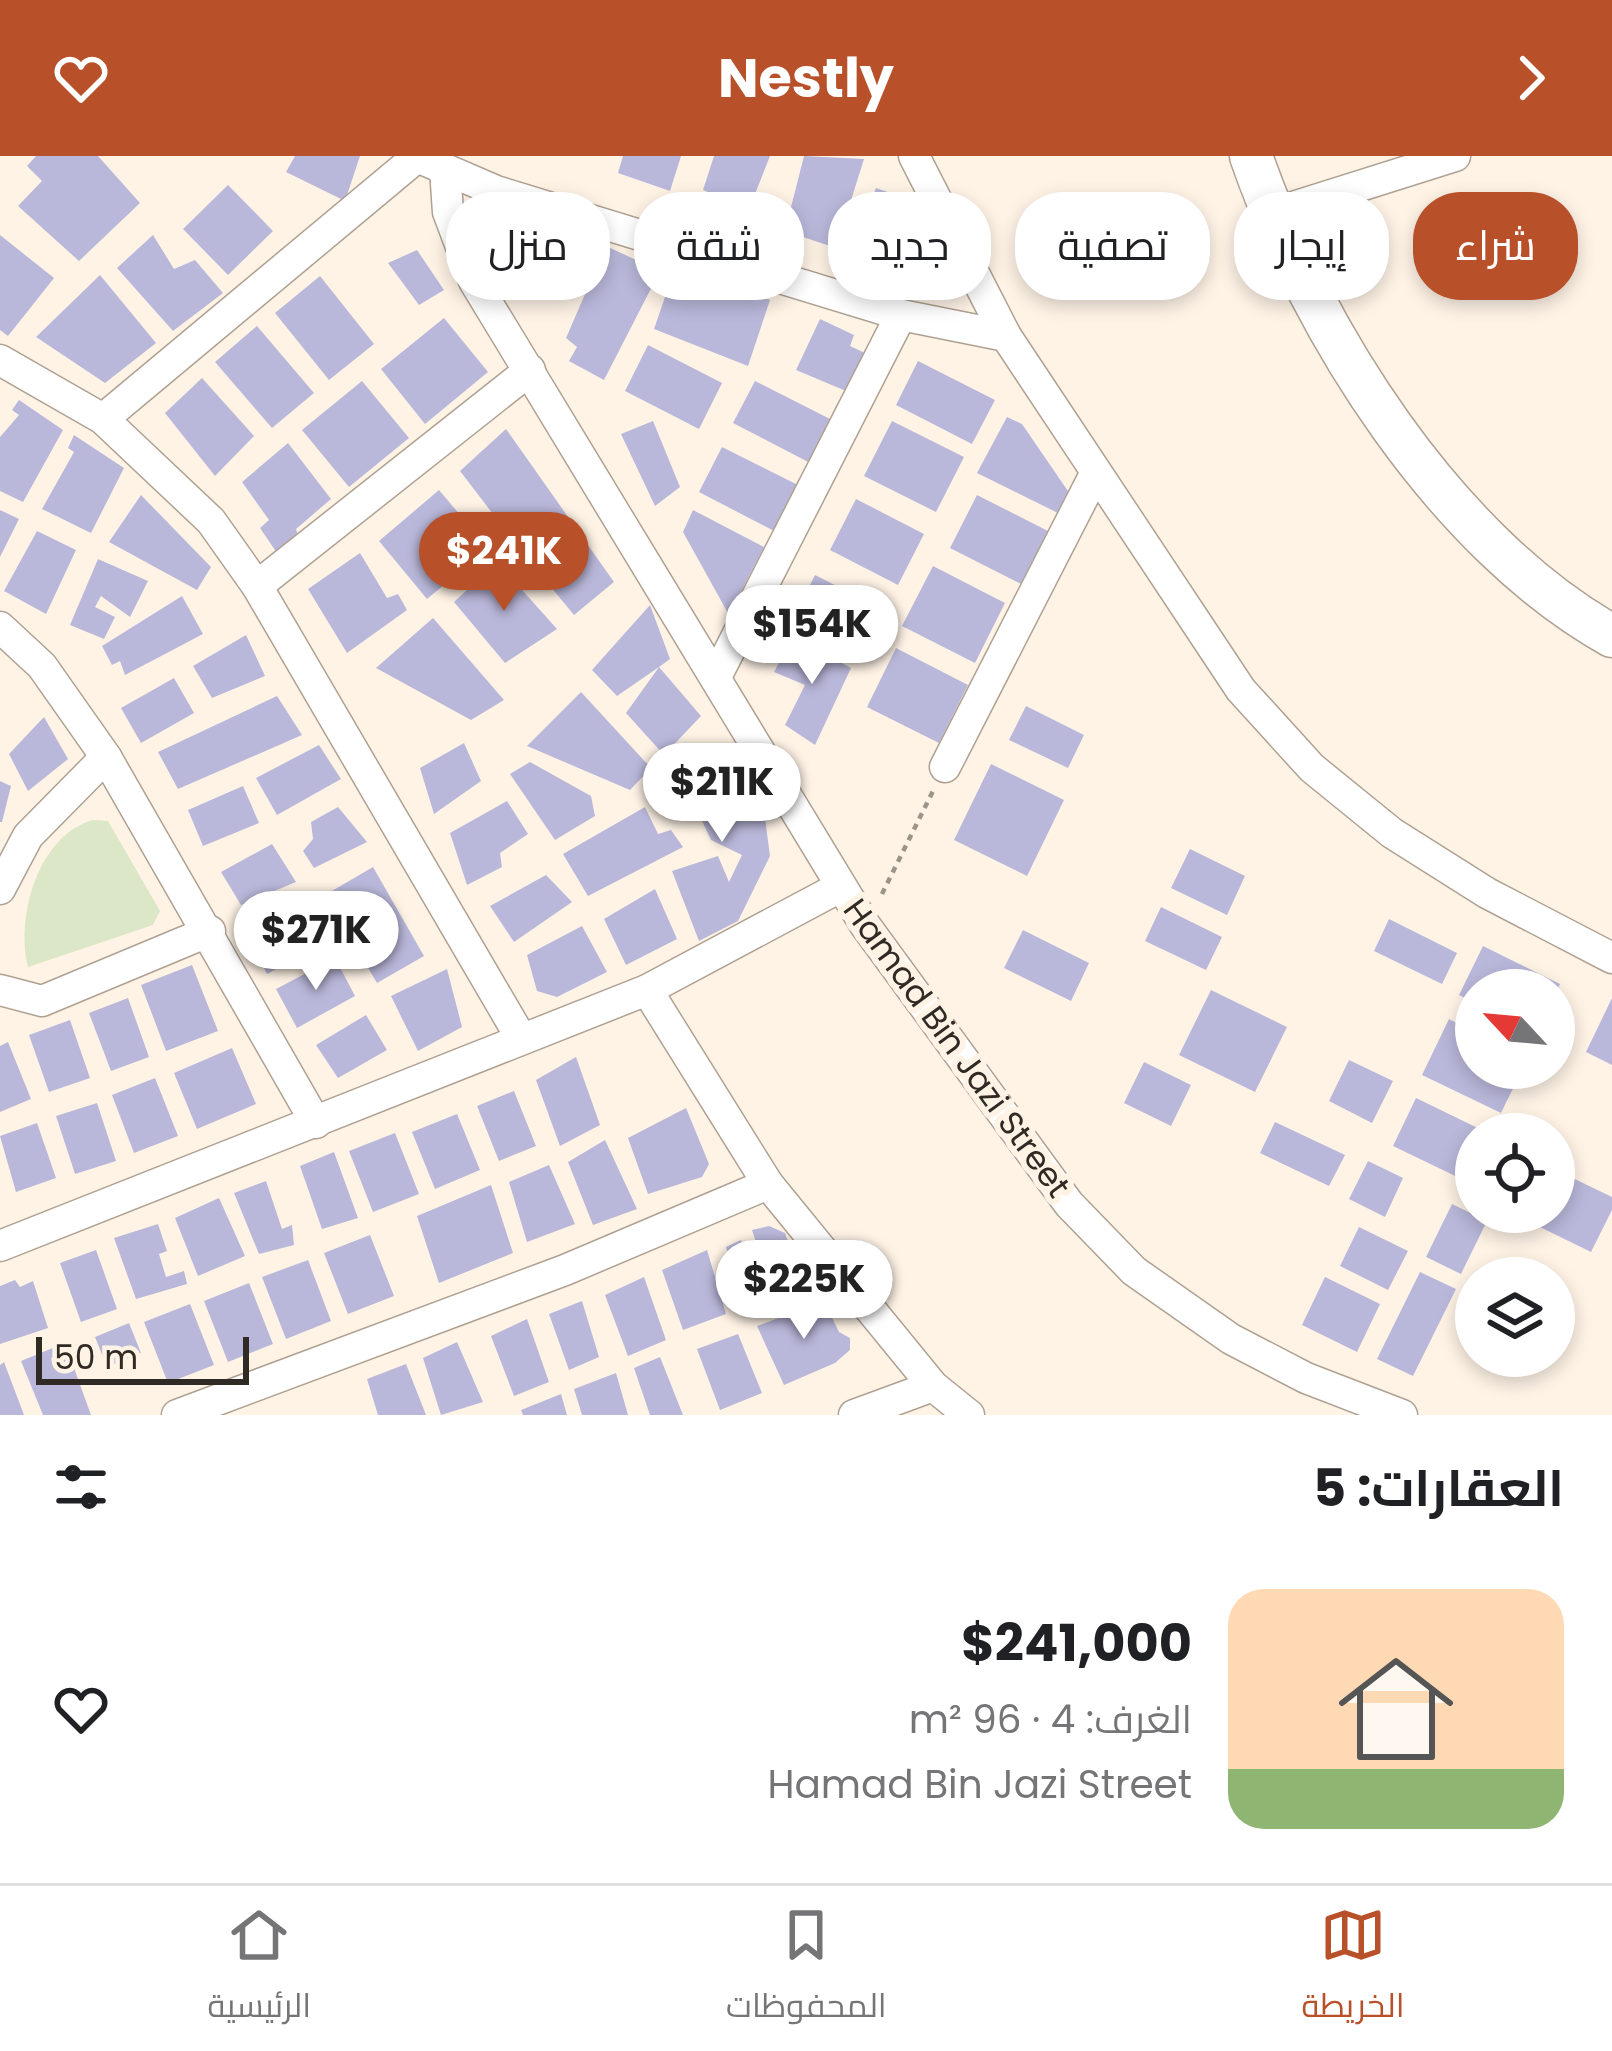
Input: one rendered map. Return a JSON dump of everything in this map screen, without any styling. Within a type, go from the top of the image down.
[{"type":"street","points":[[914,156],[1006,336],[1094,476],[1241,690],[1312,768],[1393,833],[1486,893],[1612,958]]},
{"type":"street","points":[[1251,156],[1263,192]]},
{"type":"street","points":[[1341,192],[1455,156]]},
{"type":"street","points":[[103,418],[426,161],[496,190],[902,315],[1006,336]]},
{"type":"street","name":"Hamad Bin Jazi Street","points":[[426,161],[466,261],[840,887],[1069,1204],[1134,1270],[1231,1339],[1306,1378],[1402,1415]]},
{"type":"street","points":[[1319,300],[1384,416],[1515,566],[1612,636]]},
{"type":"street","points":[[717,675],[902,315]]},
{"type":"street","points":[[0,360],[103,418],[212,521],[257,586],[521,1038]]},
{"type":"street","points":[[257,586],[530,370]]},
{"type":"street","points":[[945,767],[1094,476]]},
{"type":"street","points":[[0,627],[42,666],[106,757],[316,1123]]},
{"type":"street","points":[[0,890],[28,836],[106,757]]},
{"type":"street","points":[[0,1246],[647,990],[840,887]]},
{"type":"street","points":[[0,990],[42,1001],[210,932]]},
{"type":"street","points":[[647,990],[768,1184],[933,1386],[969,1415]]},
{"type":"street","points":[[177,1415],[565,1270],[768,1184]]},
{"type":"street","points":[[854,1415],[933,1386]]},
{"type":"path","points":[[884,891],[945,767]]},
{"type":"green space","points":[[93,820],[108,821],[160,911],[153,925],[28,967],[25,925],[35,881],[58,842]]},
{"type":"building","points":[[36,156],[98,156],[140,203],[79,261],[18,206],[42,181],[27,166]]},
{"type":"building","points":[[295,156],[360,156],[345,201],[286,172]]},
{"type":"building","points":[[623,156],[681,156],[670,191],[618,173]]},
{"type":"building","points":[[714,156],[770,156],[756,192],[703,190]]},
{"type":"building","points":[[804,156],[864,159],[854,192],[828,192],[828,245],[804,237],[804,192],[795,192]]},
{"type":"building","points":[[228,185],[273,231],[228,275],[183,229]]},
{"type":"building","points":[[0,235],[54,278],[8,336],[0,330]]},
{"type":"building","points":[[153,235],[174,269],[195,260],[223,293],[173,331],[117,268]]},
{"type":"building","points":[[610,248],[634,259],[634,300],[645,300],[604,380],[569,361],[577,347],[566,338],[583,300],[610,300]]},
{"type":"building","points":[[417,250],[444,290],[419,305],[388,263]]},
{"type":"building","points":[[100,275],[156,343],[105,383],[36,337]]},
{"type":"building","points":[[320,276],[374,344],[329,380],[275,313]]},
{"type":"building","points":[[664,300],[770,300],[748,366],[654,329]]},
{"type":"building","points":[[444,318],[488,372],[425,424],[381,369]]},
{"type":"building","points":[[820,319],[854,335],[850,346],[865,353],[846,391],[796,370]]},
{"type":"building","points":[[257,326],[314,393],[272,428],[215,362]]},
{"type":"building","points":[[648,345],[722,383],[699,429],[625,391]]},
{"type":"building","points":[[918,361],[995,400],[972,444],[896,405]]},
{"type":"building","points":[[202,378],[254,436],[215,476],[165,413]]},
{"type":"building","points":[[362,381],[409,438],[349,487],[302,430]]},
{"type":"building","points":[[755,381],[836,422],[814,465],[733,423]]},
{"type":"building","points":[[19,400],[63,430],[23,502],[0,491],[0,437],[19,415],[12,410]]},
{"type":"building","points":[[1007,417],[1022,424],[1070,494],[1060,514],[977,473]]},
{"type":"building","points":[[653,421],[680,487],[655,506],[621,434]]},
{"type":"building","points":[[892,421],[964,457],[936,512],[864,476]]},
{"type":"building","points":[[506,429],[614,582],[574,615],[517,546],[530,534],[516,518],[506,531],[460,471]]},
{"type":"building","points":[[74,435],[124,468],[91,533],[42,509],[74,452],[68,448]]},
{"type":"building","points":[[288,443],[331,499],[296,529],[300,541],[277,553],[260,528],[269,520],[242,482]]},
{"type":"building","points":[[722,447],[800,486],[776,532],[699,492]]},
{"type":"building","points":[[439,490],[488,548],[427,599],[379,541]]},
{"type":"building","points":[[141,495],[211,567],[197,590],[109,542]]},
{"type":"building","points":[[977,495],[1050,532],[1023,585],[950,548]]},
{"type":"building","points":[[856,499],[924,534],[898,585],[830,550]]},
{"type":"building","points":[[0,510],[19,519],[0,557]]},
{"type":"building","points":[[693,510],[764,547],[729,615],[683,532]]},
{"type":"building","points":[[37,531],[76,550],[46,614],[4,591]]},
{"type":"building","points":[[360,553],[387,598],[398,594],[407,610],[347,653],[308,589]]},
{"type":"building","points":[[98,559],[148,581],[130,617],[101,596],[95,607],[115,617],[104,639],[70,625]]},
{"type":"building","points":[[497,562],[557,629],[505,663],[454,602]]},
{"type":"building","points":[[933,566],[1005,603],[975,663],[902,626]]},
{"type":"building","points":[[815,575],[882,609],[860,653],[793,619]]},
{"type":"building","points":[[182,596],[203,634],[125,675],[120,661],[112,665],[102,646]]},
{"type":"building","points":[[650,605],[670,659],[617,696],[592,670]]},
{"type":"building","points":[[433,618],[504,700],[471,720],[376,668]]},
{"type":"building","points":[[246,635],[265,676],[212,698],[193,666]]},
{"type":"building","points":[[793,637],[851,668],[815,745],[785,725],[805,685],[774,672]]},
{"type":"building","points":[[896,648],[968,685],[939,743],[867,707]]},
{"type":"building","points":[[659,667],[701,716],[664,755],[626,713]]},
{"type":"building","points":[[174,678],[194,713],[141,743],[121,708]]},
{"type":"building","points":[[581,692],[651,768],[630,790],[527,746]]},
{"type":"building","points":[[277,696],[302,735],[178,789],[158,752]]},
{"type":"building","points":[[1026,706],[1084,735],[1068,768],[1009,740]]},
{"type":"building","points":[[44,717],[68,759],[28,791],[9,754]]},
{"type":"building","points":[[464,743],[481,781],[434,814],[420,768]]},
{"type":"building","points":[[319,745],[341,779],[277,815],[256,778]]},
{"type":"building","points":[[715,745],[765,818],[770,856],[738,921],[699,941],[672,871],[718,856],[729,882],[742,855],[711,840],[679,772]]},
{"type":"building","points":[[530,762],[591,796],[595,816],[555,840],[510,774]]},
{"type":"building","points":[[991,764],[1064,800],[1027,876],[954,840]]},
{"type":"building","points":[[0,781],[11,786],[2,822],[0,822]]},
{"type":"building","points":[[243,786],[259,823],[203,846],[188,810]]},
{"type":"building","points":[[507,801],[528,834],[500,853],[502,867],[467,885],[450,833]]},
{"type":"building","points":[[338,807],[367,842],[314,868],[303,851],[313,839],[311,822]]},
{"type":"building","points":[[645,807],[658,834],[671,830],[683,847],[588,896],[563,854]]},
{"type":"building","points":[[272,844],[296,882],[241,905],[221,872]]},
{"type":"building","points":[[1190,849],[1245,876],[1227,915],[1171,888]]},
{"type":"building","points":[[373,867],[424,956],[377,983],[325,895]]},
{"type":"building","points":[[546,875],[572,902],[514,942],[490,906]]},
{"type":"building","points":[[655,889],[677,939],[626,965],[604,919]]},
{"type":"building","points":[[304,902],[325,943],[267,974],[246,932]]},
{"type":"building","points":[[1161,907],[1222,937],[1206,970],[1145,941]]},
{"type":"building","points":[[1389,919],[1457,953],[1442,984],[1374,951]]},
{"type":"building","points":[[582,926],[607,972],[557,997],[537,991],[527,955]]},
{"type":"building","points":[[1023,930],[1089,963],[1071,1001],[1004,968]]},
{"type":"building","points":[[1483,946],[1530,969],[1472,969]]},
{"type":"building","points":[[335,958],[355,996],[297,1028],[276,989]]},
{"type":"building","points":[[192,965],[218,1031],[166,1051],[141,985]]},
{"type":"building","points":[[447,969],[462,1027],[418,1051],[391,996]]},
{"type":"building","points":[[1211,990],[1287,1027],[1255,1092],[1179,1055]]},
{"type":"building","points":[[128,998],[149,1057],[111,1071],[89,1013]]},
{"type":"building","points":[[1612,998],[1612,1065],[1586,1052]]},
{"type":"building","points":[[366,1015],[387,1050],[338,1078],[316,1045]]},
{"type":"building","points":[[1449,1019],[1455,1022],[1455,1089],[1513,1089],[1501,1113],[1422,1075]]},
{"type":"building","points":[[70,1020],[90,1078],[49,1092],[29,1035]]},
{"type":"building","points":[[8,1042],[31,1099],[0,1112],[0,1046]]},
{"type":"building","points":[[232,1048],[256,1104],[197,1129],[174,1073]]},
{"type":"building","points":[[576,1057],[600,1125],[560,1146],[536,1080]]},
{"type":"building","points":[[1349,1060],[1393,1081],[1372,1123],[1329,1101]]},
{"type":"building","points":[[1144,1062],[1191,1085],[1171,1126],[1124,1103]]},
{"type":"building","points":[[155,1078],[178,1136],[134,1153],[112,1095]]},
{"type":"building","points":[[514,1091],[536,1146],[499,1161],[477,1106]]},
{"type":"building","points":[[1416,1098],[1455,1117],[1455,1176],[1393,1146]]},
{"type":"building","points":[[97,1103],[116,1161],[75,1174],[56,1116]]},
{"type":"building","points":[[686,1108],[709,1164],[702,1177],[648,1194],[628,1138]]},
{"type":"building","points":[[457,1114],[480,1170],[435,1189],[412,1132]]},
{"type":"building","points":[[1275,1122],[1345,1155],[1329,1186],[1260,1153]]},
{"type":"building","points":[[37,1123],[56,1178],[16,1192],[0,1136]]},
{"type":"building","points":[[395,1133],[419,1194],[373,1212],[349,1151]]},
{"type":"building","points":[[605,1140],[637,1209],[593,1225],[568,1162]]},
{"type":"building","points":[[334,1152],[358,1218],[322,1229],[300,1166]]},
{"type":"building","points":[[1368,1161],[1403,1178],[1385,1217],[1349,1199]]},
{"type":"building","points":[[549,1165],[575,1224],[527,1242],[509,1182]]},
{"type":"building","points":[[1575,1179],[1612,1197],[1612,1210],[1591,1252],[1552,1233],[1575,1233]]},
{"type":"building","points":[[266,1181],[282,1229],[292,1225],[294,1245],[259,1254],[234,1193]]},
{"type":"building","points":[[491,1185],[513,1253],[439,1283],[417,1216]]},
{"type":"building","points":[[219,1198],[245,1256],[198,1276],[175,1218]]},
{"type":"building","points":[[1452,1204],[1455,1233],[1481,1233],[1469,1257],[1455,1257],[1455,1271],[1426,1257]]},
{"type":"building","points":[[158,1224],[167,1251],[159,1254],[166,1277],[184,1271],[187,1284],[136,1299],[114,1238]]},
{"type":"building","points":[[769,1226],[785,1233],[805,1289],[746,1306],[726,1247],[741,1240],[746,1259],[760,1255],[752,1230]]},
{"type":"building","points":[[1359,1227],[1408,1251],[1388,1290],[1340,1266]]},
{"type":"building","points":[[370,1235],[394,1296],[348,1314],[324,1253]]},
{"type":"building","points":[[96,1250],[117,1309],[81,1322],[60,1263]]},
{"type":"building","points":[[707,1250],[726,1314],[683,1330],[662,1270]]},
{"type":"building","points":[[308,1260],[331,1321],[286,1339],[262,1277]]},
{"type":"building","points":[[1420,1272],[1455,1289],[1413,1376],[1377,1359]]},
{"type":"building","points":[[644,1277],[666,1340],[628,1356],[605,1295]]},
{"type":"building","points":[[1325,1277],[1380,1304],[1357,1352],[1302,1325]]},
{"type":"building","points":[[15,1280],[20,1287],[33,1281],[48,1328],[0,1344],[0,1286]]},
{"type":"building","points":[[249,1283],[273,1344],[228,1362],[204,1301]]},
{"type":"building","points":[[582,1301],[599,1357],[569,1370],[549,1314]]},
{"type":"building","points":[[824,1301],[839,1332],[850,1338],[850,1350],[835,1363],[784,1385],[757,1326]]},
{"type":"building","points":[[190,1304],[214,1365],[168,1383],[144,1322]]},
{"type":"building","points":[[527,1319],[549,1382],[514,1396],[491,1336]]},
{"type":"building","points":[[129,1323],[141,1353],[107,1367],[95,1337]]},
{"type":"building","points":[[738,1334],[762,1393],[720,1410],[697,1349]]},
{"type":"building","points":[[457,1342],[483,1402],[441,1415],[423,1358]]},
{"type":"building","points":[[65,1343],[91,1415],[43,1415],[21,1361]]},
{"type":"building","points":[[660,1357],[683,1415],[650,1415],[634,1368]]},
{"type":"building","points":[[4,1362],[24,1415],[0,1415],[0,1365]]},
{"type":"building","points":[[406,1364],[426,1415],[378,1415],[367,1379]]},
{"type":"building","points":[[616,1373],[628,1415],[582,1415],[574,1389]]},
{"type":"building","points":[[561,1394],[567,1415],[523,1415],[521,1410]]}]
